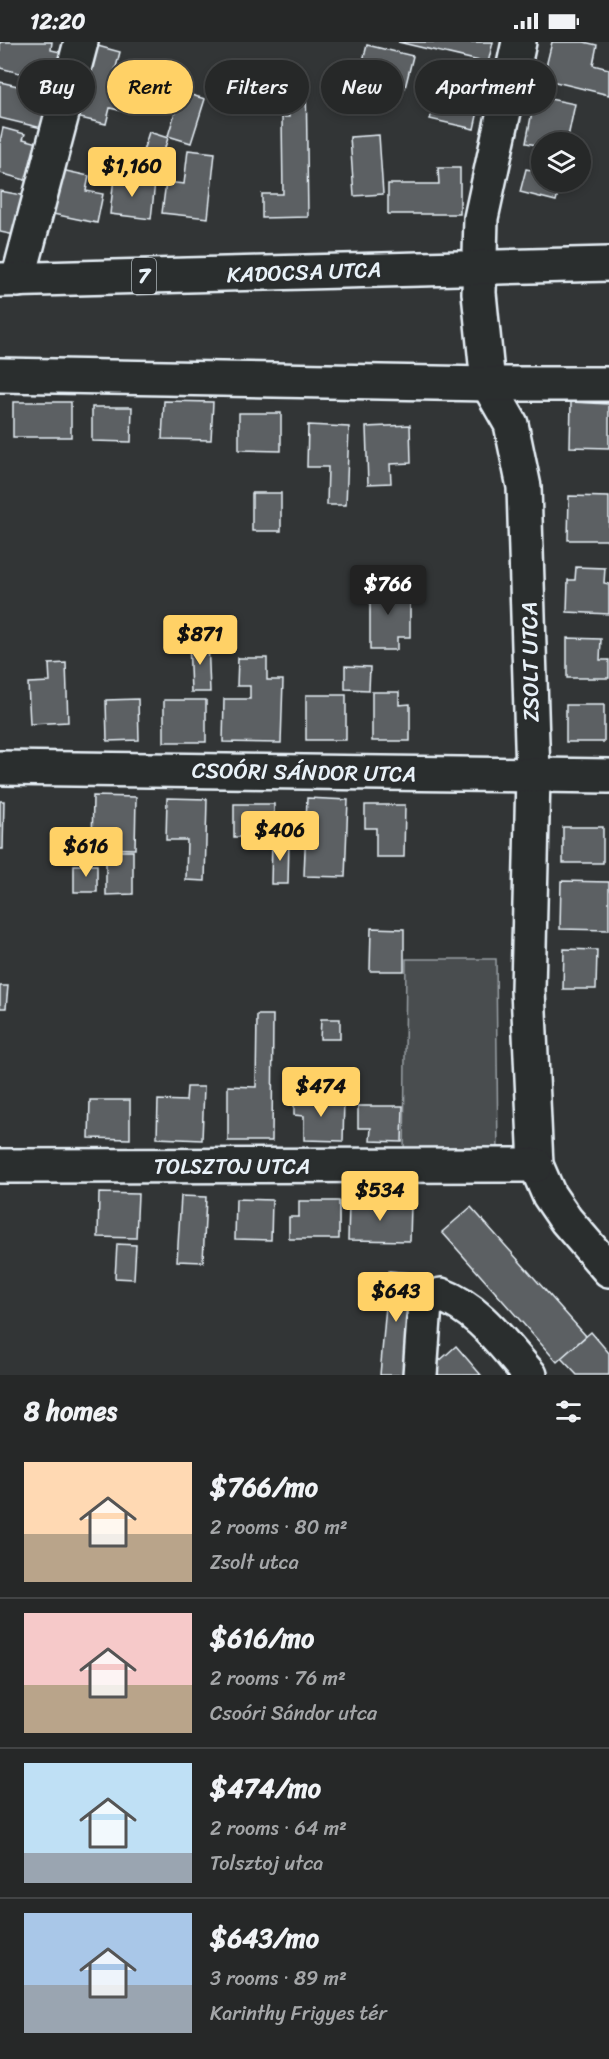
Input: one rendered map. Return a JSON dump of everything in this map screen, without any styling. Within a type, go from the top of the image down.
[{"type":"street","points":[[9,280],[81,42]]},
{"type":"street","name":"ZSOLT UTCA","points":[[519,42],[481,218],[479,293],[488,384],[511,424],[524,487],[533,776],[528,990],[536,1166],[549,1195],[566,1220],[609,1270]]},
{"type":"street","name":"KADOCSA UTCA","points":[[9,280],[609,264]]},
{"type":"street","points":[[0,375],[609,384]]},
{"type":"street","name":"CSOÓRI SÁNDOR UTCA","points":[[0,768],[609,776]]},
{"type":"street","name":"TOLSZTOJ UTCA","points":[[0,1166],[536,1166]]},
{"type":"street","points":[[420,1375],[425,1304],[441,1295],[460,1303],[481,1321],[530,1375]]},
{"type":"shaded area","points":[[406,959],[496,959],[498,1156],[404,1158]]},
{"type":"building","points":[[0,42],[52,42],[51,50],[65,53],[63,60],[18,60],[18,73],[0,68]]},
{"type":"building","points":[[398,42],[493,42],[489,60],[475,60]]},
{"type":"building","points":[[552,42],[584,42],[597,45],[593,65],[609,69],[609,95],[556,82],[556,60],[548,60]]},
{"type":"building","points":[[94,45],[120,52],[118,60],[107,60],[108,114],[106,124],[76,117],[77,114],[95,114],[95,60],[90,60]]},
{"type":"building","points":[[367,45],[413,56],[405,88],[403,88],[403,60],[363,60]]},
{"type":"building","points":[[0,82],[18,86],[18,114],[49,114],[46,129],[0,118]]},
{"type":"building","points":[[193,96],[205,99],[191,143],[168,136],[174,114],[193,114]]},
{"type":"building","points":[[556,100],[575,104],[569,132],[531,132],[531,144],[526,143],[532,114],[556,114]]},
{"type":"building","points":[[289,114],[307,114],[308,217],[262,218],[262,194],[283,194],[282,117],[289,117]]},
{"type":"building","points":[[431,114],[477,114],[474,129],[430,119]]},
{"type":"building","points":[[3,128],[25,134],[23,139],[42,144],[32,182],[0,173],[0,141]]},
{"type":"building","points":[[149,132],[168,138],[156,176],[137,170]]},
{"type":"building","points":[[379,135],[383,194],[354,196],[350,137]]},
{"type":"building","points":[[188,150],[215,153],[208,218],[162,213],[166,182],[184,184]]},
{"type":"building","points":[[438,168],[460,168],[460,214],[388,214],[388,184],[439,184]]},
{"type":"building","points":[[57,169],[89,176],[86,191],[103,194],[97,223],[48,213]]},
{"type":"building","points":[[526,169],[531,170],[531,192],[558,192],[556,201],[520,192]]},
{"type":"building","points":[[114,177],[155,182],[151,219],[110,214]]},
{"type":"building","points":[[0,191],[27,196],[20,236],[0,232]]},
{"type":"building","points":[[164,401],[213,402],[211,440],[162,439]]},
{"type":"building","points":[[13,402],[71,402],[71,437],[13,437]]},
{"type":"building","points":[[571,402],[609,404],[609,448],[570,447]]},
{"type":"building","points":[[92,407],[132,407],[131,442],[92,441]]},
{"type":"building","points":[[239,413],[281,413],[281,451],[239,450]]},
{"type":"building","points":[[308,425],[349,427],[346,505],[327,505],[328,467],[307,467]]},
{"type":"building","points":[[410,425],[411,463],[390,464],[391,483],[368,484],[366,427]]},
{"type":"building","points":[[252,493],[281,493],[281,531],[252,531]]},
{"type":"building","points":[[569,496],[609,497],[609,540],[568,540]]},
{"type":"building","points":[[576,567],[605,568],[604,583],[609,584],[609,614],[567,612],[568,580],[575,580]]},
{"type":"building","points":[[370,580],[397,581],[397,596],[410,596],[410,637],[397,637],[397,650],[370,650]]},
{"type":"building","points":[[567,638],[601,639],[600,660],[609,660],[609,678],[567,678]]},
{"type":"building","points":[[208,639],[210,692],[191,692],[189,640]]},
{"type":"building","points":[[238,658],[267,658],[267,680],[283,680],[281,743],[223,742],[224,699],[250,699],[250,686],[237,686]]},
{"type":"building","points":[[66,663],[68,722],[30,724],[28,683],[50,682],[49,664]]},
{"type":"building","points":[[345,666],[370,667],[369,690],[345,689]]},
{"type":"building","points":[[372,692],[399,692],[399,705],[410,704],[410,741],[372,741]]},
{"type":"building","points":[[306,695],[346,695],[346,740],[306,740]]},
{"type":"building","points":[[138,699],[139,740],[107,741],[106,700]]},
{"type":"building","points":[[164,700],[206,700],[206,742],[164,742]]},
{"type":"building","points":[[566,705],[604,705],[604,742],[566,742]]},
{"type":"building","points":[[93,796],[136,797],[135,849],[92,848]]},
{"type":"building","points":[[167,798],[207,799],[205,881],[186,880],[187,840],[166,840]]},
{"type":"building","points":[[307,798],[348,800],[345,877],[304,876]]},
{"type":"building","points":[[0,801],[4,801],[3,849],[0,849]]},
{"type":"building","points":[[234,804],[274,804],[274,837],[234,837]]},
{"type":"building","points":[[365,805],[405,805],[404,857],[376,857],[376,828],[365,828]]},
{"type":"building","points":[[563,827],[603,827],[603,863],[563,863]]},
{"type":"building","points":[[272,840],[289,840],[288,884],[271,884]]},
{"type":"building","points":[[106,851],[133,851],[133,894],[106,895]]},
{"type":"building","points":[[74,865],[97,865],[97,892],[74,892]]},
{"type":"building","points":[[561,881],[609,882],[609,930],[560,929]]},
{"type":"building","points":[[371,928],[404,929],[404,971],[370,971]]},
{"type":"building","points":[[564,949],[597,950],[596,989],[563,989]]},
{"type":"building","points":[[0,986],[8,986],[6,1008],[0,1008]]},
{"type":"building","points":[[257,1015],[273,1015],[272,1141],[228,1141],[228,1086],[256,1087]]},
{"type":"building","points":[[321,1019],[340,1019],[340,1039],[320,1039]]},
{"type":"building","points":[[187,1087],[204,1087],[202,1140],[157,1138],[158,1100],[186,1101]]},
{"type":"building","points":[[294,1098],[344,1099],[343,1141],[304,1140],[304,1116],[294,1115]]},
{"type":"building","points":[[90,1100],[130,1100],[130,1139],[89,1138]]},
{"type":"building","points":[[358,1106],[403,1106],[402,1142],[370,1141],[371,1128],[358,1128]]},
{"type":"building","points":[[99,1193],[138,1194],[136,1238],[98,1237]]},
{"type":"building","points":[[181,1196],[206,1197],[203,1262],[177,1261]]},
{"type":"building","points":[[236,1199],[272,1200],[271,1240],[235,1239]]},
{"type":"building","points":[[299,1201],[339,1201],[339,1239],[289,1239],[289,1217],[299,1217]]},
{"type":"building","points":[[349,1203],[411,1204],[410,1241],[348,1240]]},
{"type":"building","points":[[471,1207],[586,1336],[557,1362],[442,1232]]},
{"type":"building","points":[[117,1244],[136,1245],[134,1279],[115,1278]]},
{"type":"building","points":[[389,1271],[412,1273],[403,1375],[380,1375]]},
{"type":"building","points":[[591,1332],[609,1353],[609,1375],[577,1375],[561,1358]]},
{"type":"building","points":[[456,1346],[481,1375],[427,1375],[426,1373]]}]
